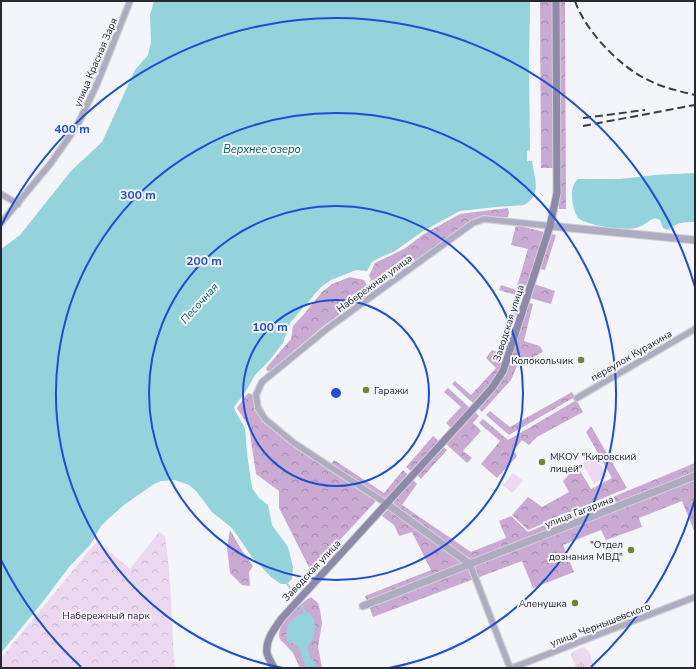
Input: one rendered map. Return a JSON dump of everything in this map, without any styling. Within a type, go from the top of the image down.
[{"type":"main road","name":"Заводская улица","points":[[274,668],[267,653],[268,641],[282,618],[488,393],[503,371],[550,226],[557,193],[556,1]]},
{"type":"street","name":"улица Красная Заря","points":[[1,223],[51,163],[77,126],[97,84],[130,1]]},
{"type":"street","points":[[1,194],[18,204]]},
{"type":"street","name":"Набережная улица","points":[[387,504],[294,443],[265,420],[258,408],[256,395],[262,382],[328,328],[473,223],[484,219],[695,240]]},
{"type":"street","name":"переулок Куракина","points":[[577,398],[695,329]]},
{"type":"street","name":"улица Гагарина","points":[[363,606],[695,476]]},
{"type":"street","points":[[387,504],[470,564],[511,668]]},
{"type":"street","name":"улица Чернышевского","points":[[511,668],[695,597]]},
{"type":"green space","points":[[540,1],[552,1],[553,168],[541,168]]},
{"type":"green space","points":[[558,1],[565,1],[566,209],[559,209]]},
{"type":"green space","points":[[508,208],[508,217],[483,217],[472,221],[376,289],[369,276],[375,263],[404,249],[424,234],[460,214]]},
{"type":"green space","points":[[516,225],[544,232],[523,297],[499,290],[501,285],[516,290],[528,249],[511,245]]},
{"type":"green space","points":[[550,234],[556,235],[545,270],[540,269]]},
{"type":"green space","points":[[350,277],[364,280],[371,292],[326,324],[270,371],[267,371],[266,368],[291,339],[293,326],[322,292],[332,284]]},
{"type":"green space","points":[[534,284],[555,291],[551,304],[530,298]]},
{"type":"green space","points":[[515,298],[522,301],[510,338],[503,336]]},
{"type":"green space","points":[[527,302],[533,304],[524,341],[540,346],[543,352],[517,366],[511,380],[482,412],[478,408],[495,390]]},
{"type":"green space","points":[[501,344],[508,345],[500,369],[490,386],[474,404],[452,384],[455,381],[471,395],[496,368],[486,358],[492,350],[498,352]]},
{"type":"green space","points":[[448,388],[470,408],[451,428],[446,423],[461,407],[444,392]]},
{"type":"green space","points":[[572,392],[583,412],[537,437],[529,445],[522,440],[513,451],[517,456],[497,478],[481,464],[500,441],[479,423],[483,419],[508,440],[575,401],[573,398],[509,435],[486,415],[490,411],[510,427]]},
{"type":"green space","points":[[248,393],[253,395],[255,410],[263,422],[290,444],[376,501],[311,571],[279,508],[279,491],[256,474],[249,427],[237,408]]},
{"type":"green space","points":[[475,412],[479,416],[473,423],[481,431],[463,451],[472,458],[467,463],[446,444]]},
{"type":"green space","points":[[591,426],[627,488],[528,530],[512,515],[528,497],[542,507],[569,492],[563,481],[577,466],[591,489],[612,478],[586,432]]},
{"type":"green space","points":[[433,436],[439,441],[411,471],[406,467]]},
{"type":"green space","points":[[443,447],[447,450],[421,479],[417,475]]},
{"type":"green space","points":[[595,455],[607,476],[594,484],[582,463]]},
{"type":"green space","points":[[334,460],[384,493],[403,470],[408,475],[386,500],[331,464]]},
{"type":"green space","points":[[695,463],[695,533],[682,501],[639,518],[642,527],[606,540],[601,530],[563,545],[574,572],[533,588],[522,561],[373,617],[365,596],[431,570],[412,532],[399,536],[394,525],[382,516],[413,480],[417,484],[402,505],[471,552],[506,538],[499,521],[511,516],[528,532]]},
{"type":"green space","points":[[513,473],[523,481],[512,493],[503,485]]},
{"type":"green space","points":[[230,530],[253,566],[249,572],[250,586],[242,585],[230,573],[227,548]]},
{"type":"green space","name":"Набережный парк","points":[[159,532],[165,536],[167,552],[175,668],[1,668],[1,658],[97,541],[130,569]]},
{"type":"green space","points":[[311,597],[318,603],[320,610],[322,623],[318,647],[322,668],[300,668],[293,653],[281,641],[279,635],[286,619],[296,608]]},
{"type":"green space","points":[[584,647],[589,652],[595,668],[576,668],[571,655],[572,652]]},
{"type":"water","name":"Верхнее озеро","points":[[154,1],[530,1],[530,150],[527,151],[527,161],[532,161],[536,185],[534,196],[524,205],[460,211],[423,231],[395,251],[372,262],[367,271],[356,270],[331,280],[320,288],[290,323],[283,343],[268,362],[255,375],[246,391],[234,407],[245,428],[252,488],[259,498],[268,505],[272,525],[288,547],[293,567],[292,579],[287,584],[281,584],[271,577],[252,557],[232,528],[212,512],[196,491],[189,485],[175,480],[161,481],[154,484],[124,505],[101,526],[90,545],[69,567],[1,653],[1,249],[20,235],[71,171],[102,142],[135,70],[148,55],[151,42],[150,15]]},
{"type":"water","points":[[695,173],[695,222],[674,225],[668,230],[663,228],[660,220],[655,218],[641,226],[626,229],[599,226],[583,221],[578,218],[574,209],[572,192],[578,179],[619,179]]},
{"type":"water","points":[[309,613],[314,619],[315,626],[313,639],[308,645],[308,648],[309,655],[317,668],[306,668],[300,650],[295,644],[288,642],[286,637],[289,623],[300,614]]},
{"type":"waterway","points":[[287,584],[290,588]]},
{"type":"waterway","points":[[302,606],[306,614]]},
{"type":"railway","points":[[575,1],[594,35],[624,65],[652,82],[695,95]]},
{"type":"railway","points":[[583,126],[695,105]]},
{"type":"railway","points":[[583,118],[645,110]]},
{"type":"place","name":"Колокольчик","points":[[581,360]]},
{"type":"place","name":"Гаражи","points":[[366,390]]},
{"type":"place","name":"МКОУ \"Кировский лицей\"","points":[[542,462]]},
{"type":"place","name":"\"Отдел дознания МВД\"","points":[[631,550]]},
{"type":"place","name":"Аленушка","points":[[575,603]]},
{"type":"water label","name":"Песочная","points":[[199,303]]}]
